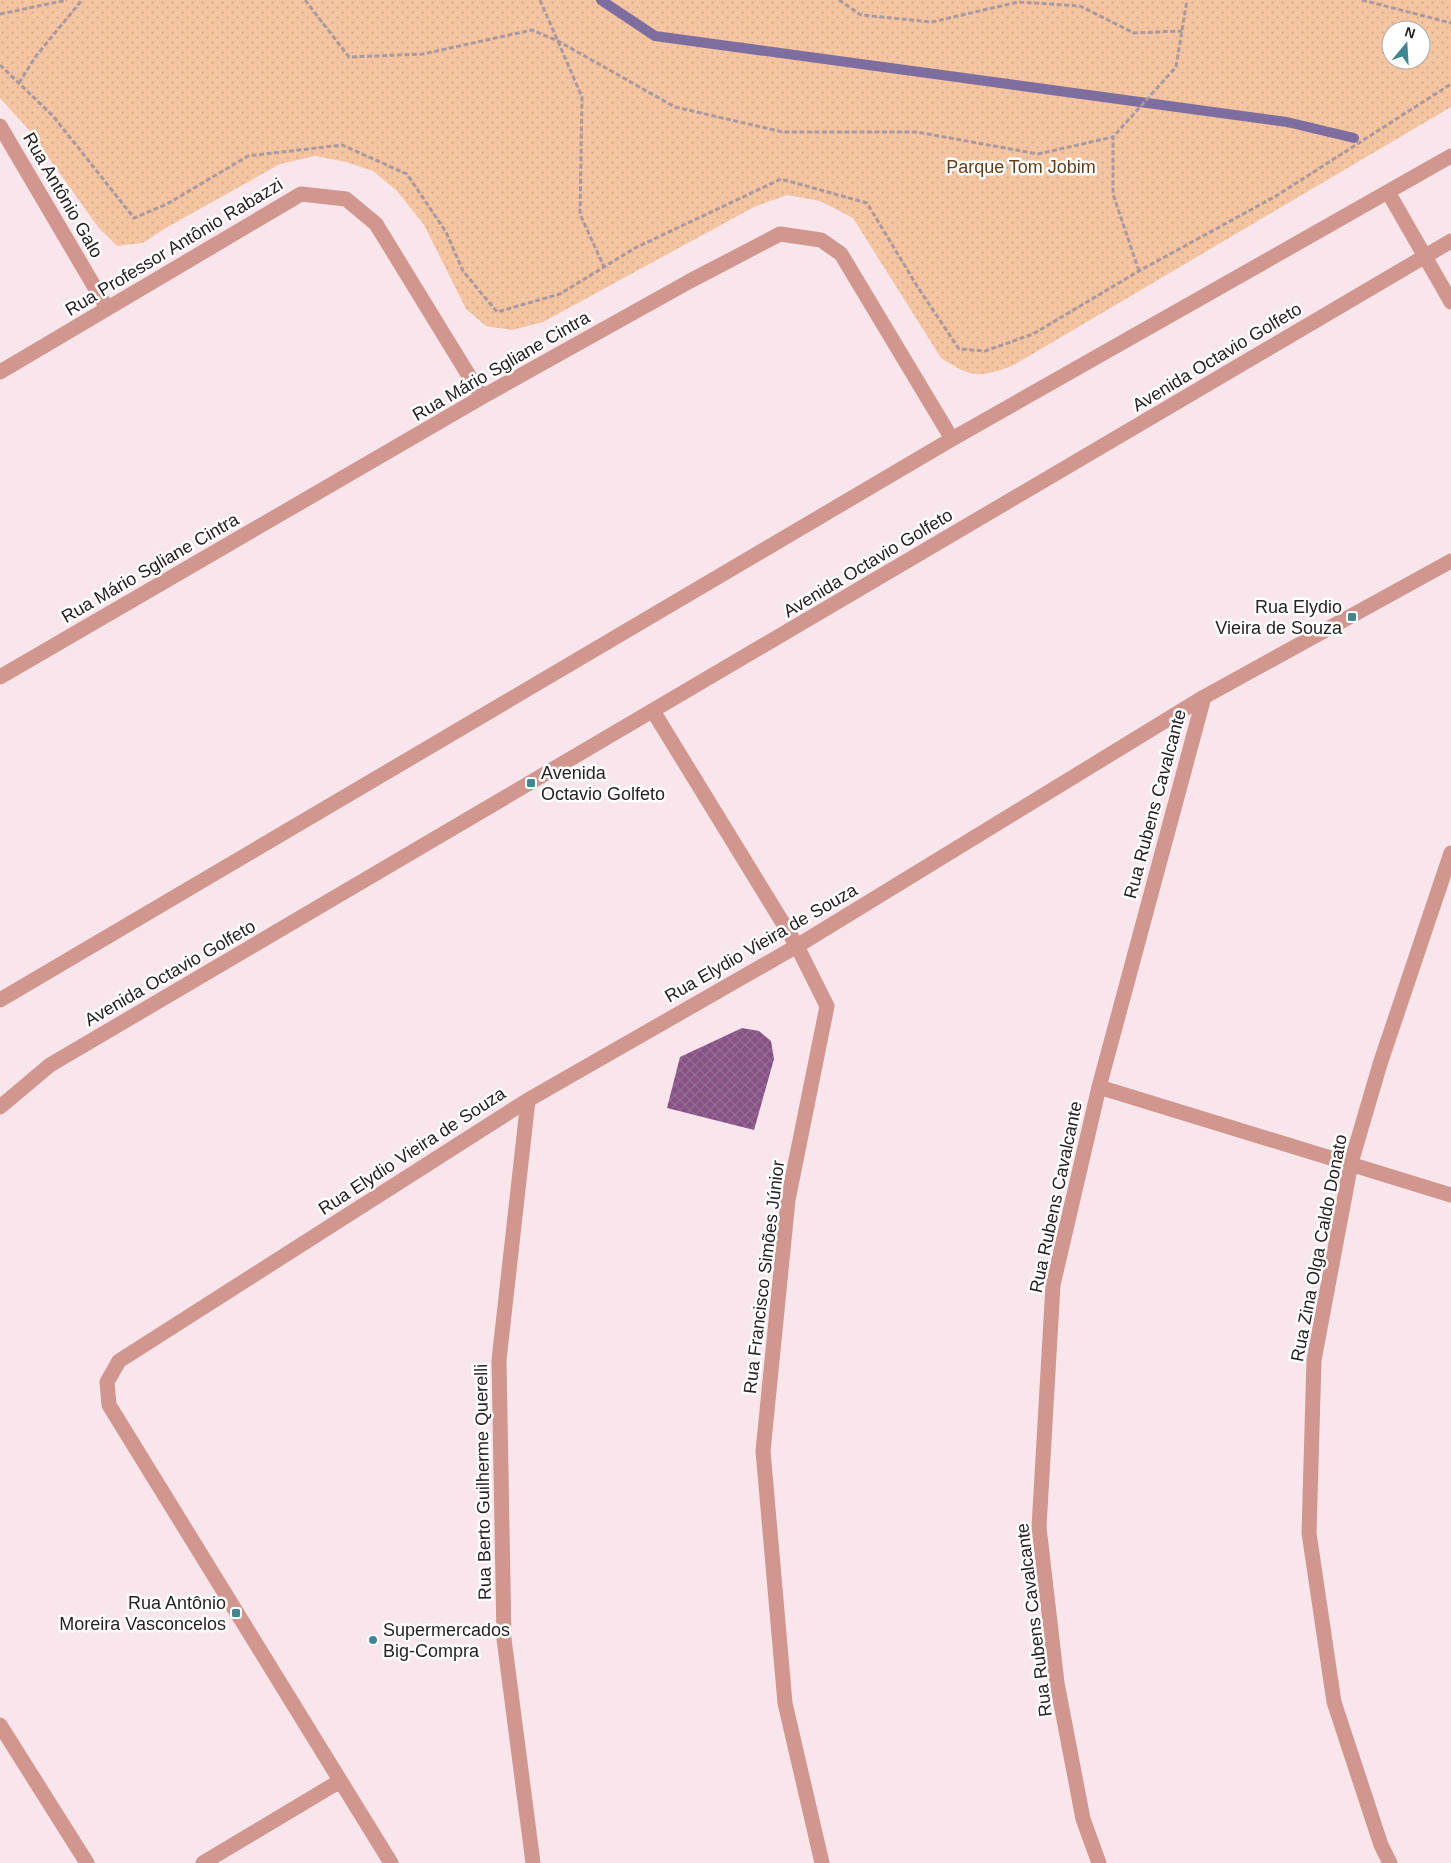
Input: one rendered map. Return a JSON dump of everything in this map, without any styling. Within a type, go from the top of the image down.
[{"type":"street","name":"Rua Antônio Galo","points":[[0,126],[107,308]]},
{"type":"street","points":[[0,1000],[952,439],[1451,156]]},
{"type":"street","points":[[1388,192],[1451,302]]},
{"type":"street","name":"Rua Professor Antônio Rabazzi","points":[[0,372],[301,194],[346,198],[376,224],[482,397]]},
{"type":"street","name":"Rua Mário Sgliane Cintra","points":[[0,677],[482,397],[690,281],[780,234],[821,240],[841,254],[952,439]]},
{"type":"street","name":"Avenida Octavio Golfeto","points":[[0,1107],[50,1065],[1451,241]]},
{"type":"street","name":"Rua Elydio Vieira de Souza","points":[[340,1781],[109,1405],[107,1382],[119,1362],[528,1100],[797,946],[1204,697],[1451,561]]},
{"type":"street","name":"Rua Rubens Cavalcante","points":[[1099,1863],[1083,1819],[1057,1683],[1039,1527],[1053,1284],[1099,1087],[1204,697]]},
{"type":"street","name":"Rua Francisco Simões Júnior","points":[[653,712],[797,946],[827,1006],[788,1200],[763,1451],[785,1704],[822,1863]]},
{"type":"street","name":"Rua Zina Olga Caldo Donato","points":[[1390,1863],[1381,1845],[1334,1702],[1309,1532],[1314,1360],[1352,1163],[1380,1064],[1451,854]]},
{"type":"street","points":[[1099,1087],[1451,1194]]},
{"type":"street","name":"Rua Berto Guilherme Querelli","points":[[528,1100],[499,1360],[504,1639],[533,1863]]},
{"type":"street","points":[[0,1725],[86,1863]]},
{"type":"street","points":[[204,1863],[340,1781],[392,1863]]},
{"type":"path","points":[[0,14],[68,0]]},
{"type":"path","points":[[19,83],[36,56],[82,0]]},
{"type":"path","points":[[305,0],[349,57],[423,54],[532,30],[558,41],[676,107],[783,132],[917,132],[1038,154],[1113,137],[1176,67],[1188,0]]},
{"type":"path","points":[[540,0],[582,97],[580,214],[604,267]]},
{"type":"path","points":[[839,0],[861,15],[932,22],[1018,2],[1080,6],[1134,34],[1182,31]]},
{"type":"path","points":[[1362,0],[1451,23]]},
{"type":"path","points":[[0,65],[54,116],[134,218],[167,204],[248,156],[342,145],[407,174],[446,232],[462,271],[498,312],[560,294],[635,248],[781,179],[867,203],[917,286],[959,349],[985,351],[1033,334],[1139,271],[1276,196],[1451,84]]},
{"type":"path","points":[[1113,137],[1113,194],[1139,271]]},
{"type":"green space","name":"Parque Tom Jobim","points":[[0,0],[1451,0],[1451,107],[1012,366],[983,374],[975,374],[960,369],[941,358],[853,218],[820,201],[787,195],[754,207],[543,322],[512,330],[486,326],[466,309],[424,225],[397,191],[373,171],[346,162],[315,156],[280,164],[164,229],[143,243],[117,246],[98,227],[29,130],[0,98]]},
{"type":"building","points":[[742,1028],[759,1031],[771,1041],[774,1059],[754,1130],[667,1108],[680,1057]]},
{"type":"waterway","points":[[601,0],[655,36],[1287,122],[1354,138]]},
{"type":"place","name":"Rua Elydio Vieira de Souza","points":[[1352,617]]},
{"type":"place","name":"Avenida Octavio Golfeto","points":[[531,783]]},
{"type":"place","name":"Rua Antônio Moreira Vasconcelos","points":[[236,1613]]},
{"type":"place","name":"Supermercados Big-Compra","points":[[373,1640]]}]
